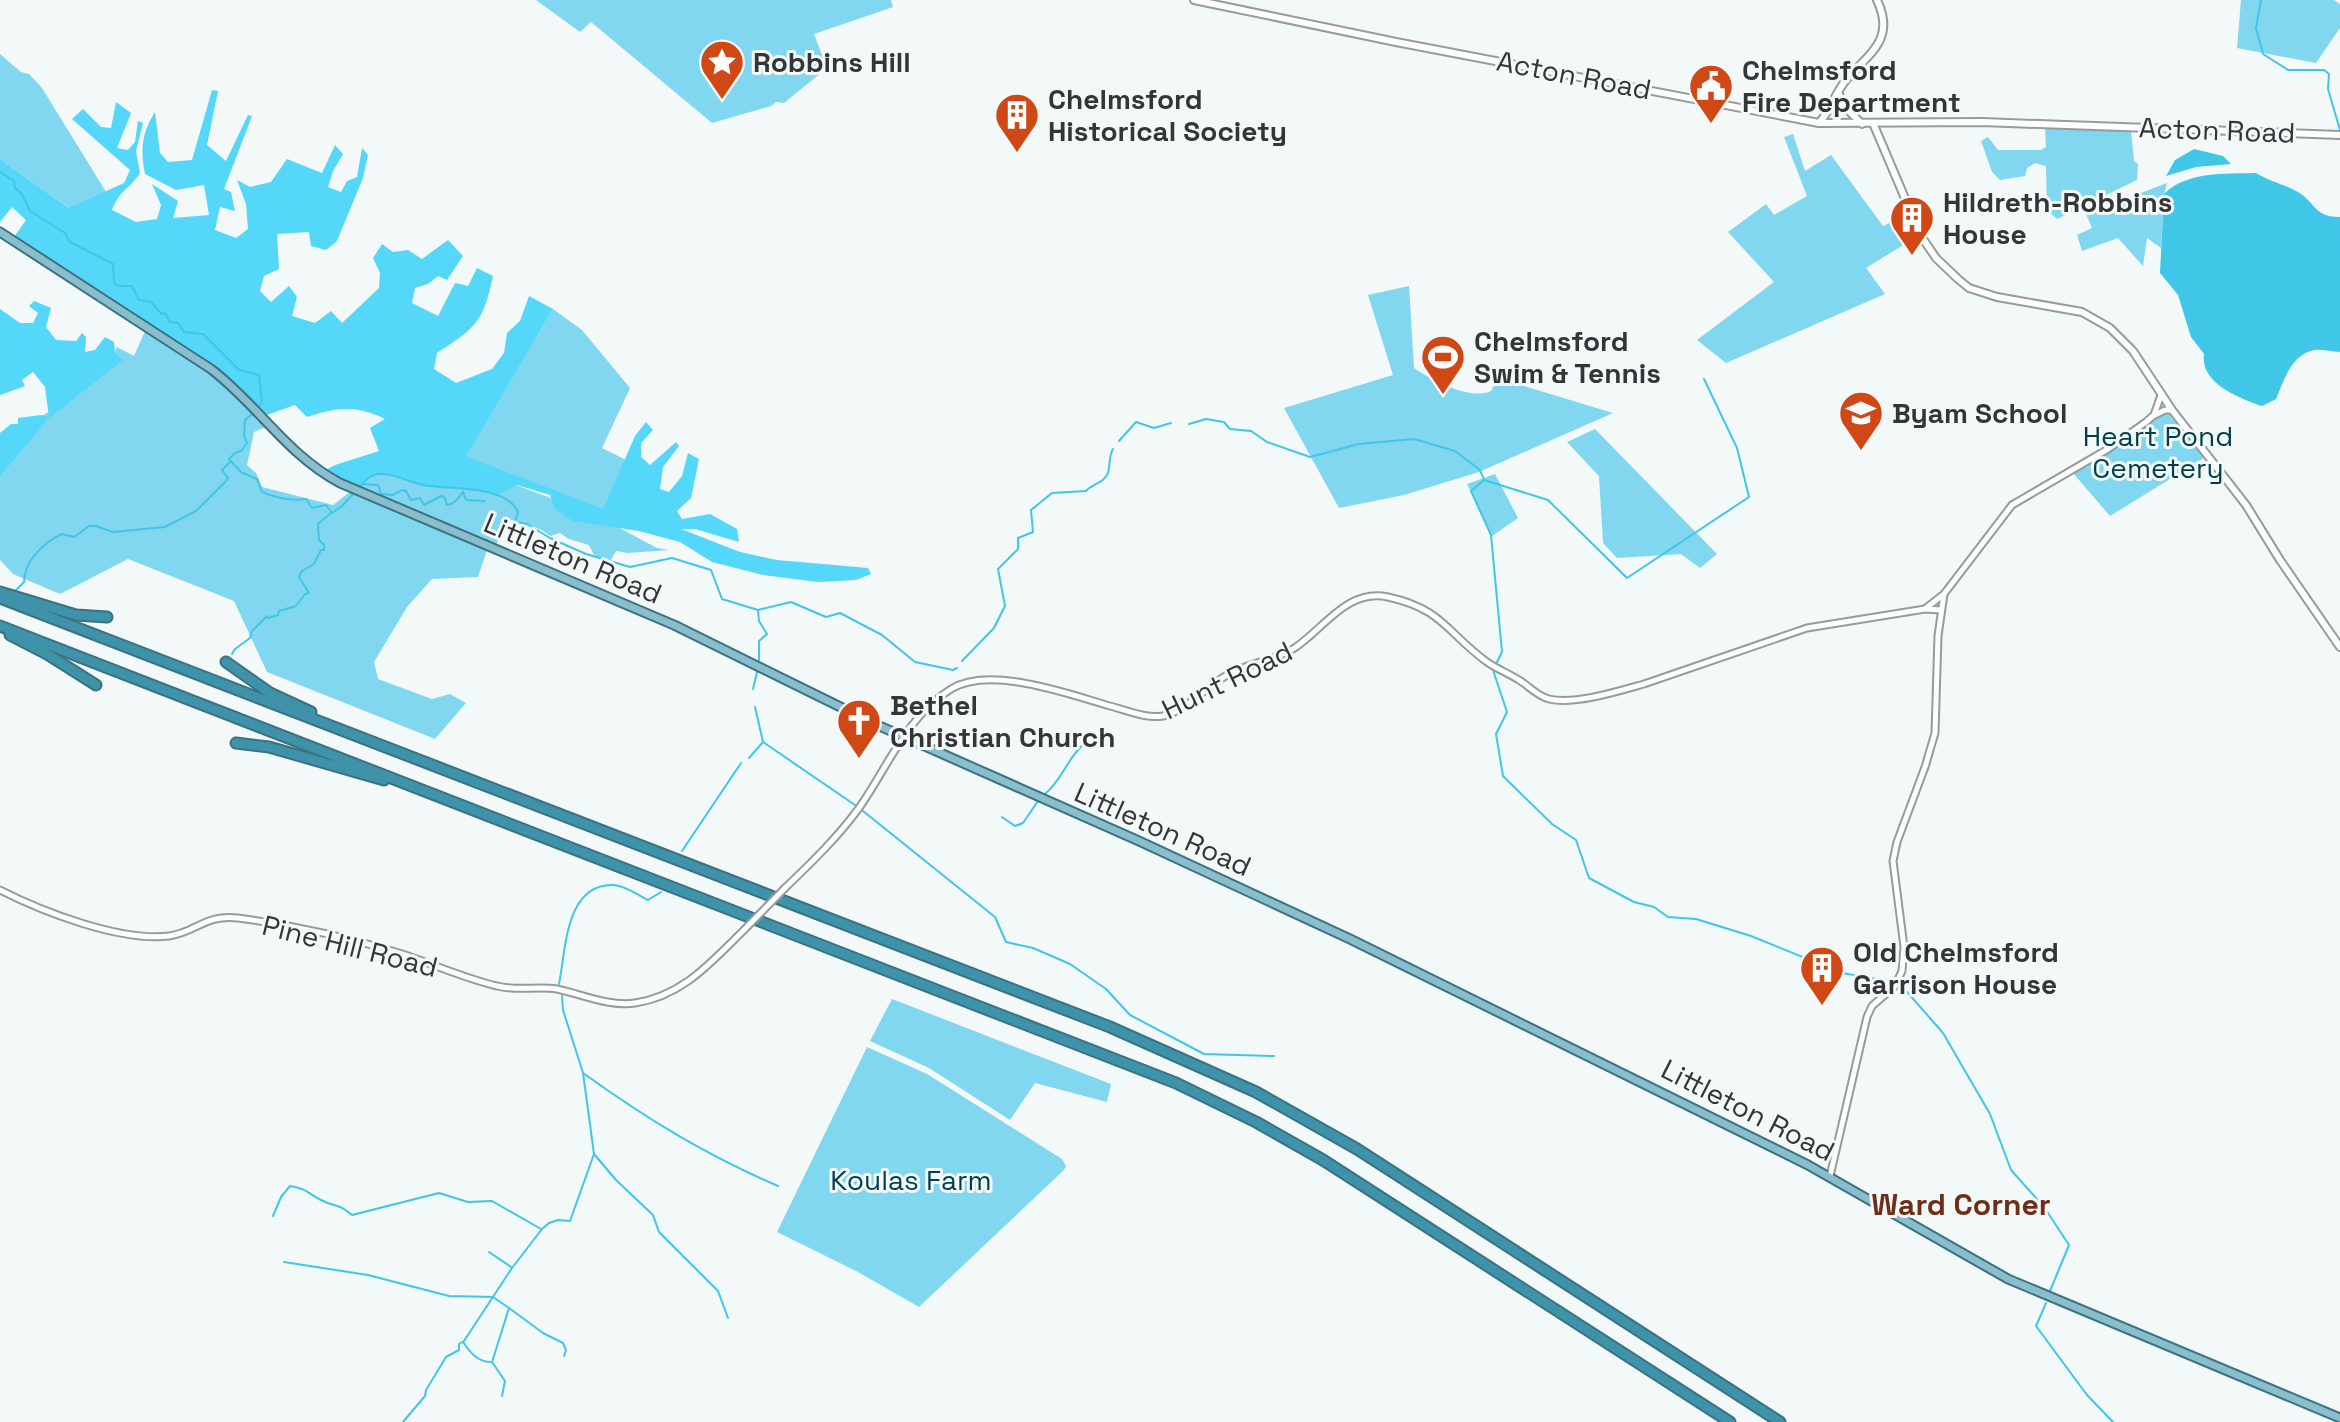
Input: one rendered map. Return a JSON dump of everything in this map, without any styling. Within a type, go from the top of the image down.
[{"type":"highway","points":[[0,592],[76,615],[107,617]]},
{"type":"highway","points":[[0,598],[1123,1032],[1256,1092],[1357,1149],[1780,1422]]},
{"type":"highway","points":[[0,628],[96,685]]},
{"type":"highway","points":[[0,628],[1070,1040],[1218,1103],[1363,1184],[1730,1422]]},
{"type":"highway","points":[[226,662],[270,693],[398,751]]},
{"type":"highway","points":[[236,743],[269,747],[412,786]]},
{"type":"main road","name":"Acton Road","points":[[1194,0],[1819,123],[1982,122],[2340,135]]},
{"type":"main road","points":[[1819,123],[1845,82],[1873,52],[1883,36],[1885,20],[1877,0]]},
{"type":"main road","points":[[1839,94],[1841,102],[1862,124]]},
{"type":"main road","points":[[1873,123],[1925,243],[1947,270],[1969,288],[2007,300],[2054,306],[2094,317],[2110,328],[2133,351],[2172,410],[2246,505],[2340,647]]},
{"type":"main road","name":"Littleton Road","points":[[0,232],[211,369],[296,452],[340,483],[674,625],[902,736],[1148,845],[1369,948],[1830,1176],[2019,1284],[2340,1418]]},
{"type":"street","points":[[2154,415],[2162,394]]},
{"type":"street","points":[[1830,1176],[1867,1017],[1872,1006],[1895,986],[1902,971],[1904,947],[1893,861],[1935,733],[1944,594],[2012,505],[2108,449],[2154,415],[2172,410]]},
{"type":"street","name":"Hunt Road","points":[[1925,609],[1944,594]]},
{"type":"street","name":"Hunt Road","points":[[701,973],[857,811],[902,736],[939,698],[971,681],[1023,683],[1159,717],[1184,705],[1226,675],[1295,648],[1343,607],[1377,595],[1429,611],[1487,662],[1542,697],[1557,700],[1619,691],[1807,628],[1925,609],[1941,610]]},
{"type":"street","name":"Pine Hill Road","points":[[0,890],[36,908],[148,937],[187,931],[208,919],[235,918],[378,947],[494,986],[552,989],[619,1003],[639,1002],[665,994],[701,973]]},
{"type":"green space","points":[[536,0],[891,0],[893,7],[814,34],[827,68],[784,103],[776,102],[712,123],[591,22],[580,32]]},
{"type":"green space","points":[[2241,0],[2334,0],[2340,4],[2340,28],[2316,63],[2237,48]]},
{"type":"green space","points":[[0,54],[21,72],[29,74],[42,88],[108,195],[82,217],[0,159]]},
{"type":"green space","points":[[2045,128],[2131,130],[2134,161],[2138,164],[2137,180],[2057,219],[2047,210],[2046,166],[2035,163],[2027,168],[2025,176],[2000,180],[1992,172],[1981,141],[1988,137],[1998,150],[2041,150],[2046,147]]},
{"type":"green space","points":[[1793,134],[1805,171],[1831,155],[1883,226],[1907,215],[1921,245],[1915,247],[1908,242],[1866,268],[1885,294],[1726,363],[1697,340],[1774,282],[1728,232],[1766,204],[1774,215],[1807,196],[1784,137]]},
{"type":"green space","points":[[2167,183],[2161,248],[2147,238],[2143,266],[2118,238],[2082,251],[2077,235],[2092,228],[2086,214]]},
{"type":"green space","name":"Chelmsford Swim & Tennis","points":[[1409,286],[1414,368],[1422,373],[1451,388],[1473,393],[1491,391],[1498,378],[1613,413],[1479,472],[1404,495],[1339,508],[1284,408],[1393,375],[1368,295]]},
{"type":"green space","points":[[553,309],[582,330],[630,388],[602,448],[626,460],[604,510],[465,456]]},
{"type":"green space","points":[[145,331],[208,372],[235,394],[266,427],[254,432],[247,465],[256,473],[262,487],[333,505],[351,491],[487,550],[478,577],[432,579],[407,607],[374,662],[378,679],[432,699],[450,694],[466,703],[435,739],[267,672],[234,601],[128,559],[60,594],[13,574],[0,560],[0,441],[83,387],[98,374],[117,347],[134,356]]},
{"type":"green space","name":"Heart Pond Cemetery","points":[[2167,412],[2204,458],[2110,516],[2073,473]]},
{"type":"green space","points":[[1595,429],[1717,554],[1700,568],[1681,554],[1617,558],[1603,543],[1599,476],[1567,442]]},
{"type":"green space","points":[[432,448],[593,514],[657,548],[669,550],[616,551],[611,560],[606,561],[594,555],[589,545],[560,533],[550,536],[538,528],[505,517],[496,546],[358,487],[355,464]]},
{"type":"green space","points":[[1495,474],[1518,518],[1492,536],[1467,484]]},
{"type":"green space","name":"Koulas Farm","points":[[892,999],[1111,1084],[1107,1102],[1035,1083],[1010,1120],[929,1068],[870,1041]]},
{"type":"green space","name":"Koulas Farm","points":[[867,1047],[927,1074],[1062,1159],[1066,1166],[919,1307],[858,1272],[777,1232]]},
{"type":"shaded area","points":[[212,90],[218,91],[207,145],[226,161],[248,115],[252,116],[224,189],[231,192],[235,211],[220,207],[215,230],[236,238],[248,229],[246,204],[237,180],[250,187],[271,182],[287,159],[322,173],[335,145],[343,154],[328,187],[341,192],[347,181],[357,177],[362,148],[368,155],[363,178],[337,241],[326,250],[311,246],[309,232],[277,234],[279,269],[264,276],[260,291],[271,302],[289,286],[297,297],[292,316],[315,323],[331,311],[342,323],[379,288],[380,273],[373,258],[382,244],[393,252],[408,250],[422,259],[448,240],[463,256],[447,280],[438,276],[428,284],[415,288],[412,303],[438,316],[455,283],[468,286],[477,268],[493,276],[486,304],[476,322],[437,353],[434,369],[456,383],[492,369],[504,353],[507,333],[520,321],[529,296],[553,309],[466,456],[603,509],[635,436],[646,422],[653,430],[641,443],[641,457],[650,465],[676,442],[679,446],[663,467],[660,489],[669,492],[682,476],[688,453],[699,459],[691,498],[677,511],[682,519],[710,514],[737,529],[739,542],[695,529],[681,529],[740,552],[777,560],[868,568],[871,574],[856,580],[818,582],[763,575],[712,562],[680,542],[639,531],[573,521],[555,509],[550,495],[517,485],[497,495],[420,484],[379,474],[371,476],[356,490],[322,472],[379,451],[370,428],[385,419],[365,411],[346,409],[307,417],[295,405],[261,417],[229,384],[12,240],[26,220],[12,207],[0,222],[0,159],[69,208],[124,183],[130,170],[72,119],[83,109],[101,127],[111,128],[116,102],[131,113],[117,148],[128,150],[135,142],[138,121],[143,123],[136,151],[140,173],[118,198],[112,210],[136,222],[157,219],[161,205],[152,184],[178,201],[173,218],[209,215],[204,185],[176,190],[145,174],[143,149],[147,127],[155,112],[160,153],[168,162],[192,160]]},
{"type":"shaded area","points":[[2194,149],[2223,156],[2231,164],[2196,167],[2166,176],[2175,160]]},
{"type":"shaded area","points":[[2256,173],[2298,192],[2325,215],[2340,217],[2340,352],[2314,350],[2299,357],[2289,369],[2276,399],[2262,406],[2223,388],[2208,374],[2204,354],[2191,337],[2178,295],[2160,273],[2164,194],[2195,178]]},
{"type":"shaded area","points":[[34,301],[51,308],[46,327],[56,340],[76,341],[82,333],[86,337],[85,352],[95,350],[105,337],[114,342],[115,353],[123,360],[49,418],[0,476],[0,433],[11,424],[18,424],[18,418],[49,417],[45,387],[33,372],[22,380],[25,386],[0,395],[0,309],[20,323],[33,323],[38,313],[29,306]]},
{"type":"waterway","points":[[2261,0],[2256,28],[2263,54],[2288,70],[2324,70],[2329,74],[2328,89],[2340,130]]},
{"type":"waterway","points":[[0,172],[14,181],[15,188],[22,194],[30,211],[65,233],[70,242],[113,264],[114,283],[132,286],[139,300],[151,302],[166,314],[170,322],[178,323],[184,332],[203,334],[239,370],[259,375],[262,402],[257,410]]},
{"type":"waterway","points":[[1484,480],[1548,500],[1627,578],[1749,497],[1737,448],[1704,379]]},
{"type":"waterway","points":[[252,414],[245,420],[247,443],[229,459],[241,472],[257,479],[262,492],[295,500],[306,499],[312,508],[326,505],[332,513],[355,492]]},
{"type":"waterway","points":[[1189,424],[1206,419],[1224,422],[1230,429],[1251,431],[1267,442],[1310,457],[1359,444],[1414,439],[1455,451],[1480,470],[1484,480],[1471,491],[1491,535],[1502,652],[1496,664]]},
{"type":"waterway","points":[[1119,441],[1136,422],[1154,428],[1171,423]]},
{"type":"waterway","points":[[962,661],[994,628],[1005,606],[998,569],[1018,549],[1018,538],[1033,532],[1031,510],[1052,493],[1086,491],[1102,480],[1107,475],[1113,449]]},
{"type":"waterway","points":[[15,591],[24,582],[31,560],[55,537],[62,534],[74,537],[89,526],[113,532],[165,527],[196,511],[226,481],[228,478],[222,470],[230,462]]},
{"type":"waterway","points":[[359,487],[376,474],[386,474],[423,485],[489,492],[511,503],[518,512],[515,522],[527,524],[586,554],[630,567],[672,558],[711,570],[722,599],[758,610],[791,602],[826,617],[840,613],[882,635],[915,662],[953,670],[957,668]]},
{"type":"waterway","points":[[363,484],[378,485],[381,494],[393,495],[406,491],[411,500],[420,498],[424,505],[441,496],[447,505],[463,492]]},
{"type":"waterway","points":[[463,492],[466,500],[485,501]]},
{"type":"waterway","points":[[232,654],[250,638],[252,631],[267,616],[278,615],[279,611],[296,606],[309,593],[299,577],[324,550],[319,540],[318,524],[331,513]]},
{"type":"waterway","points":[[758,611],[759,621],[767,634],[759,641],[759,660]]},
{"type":"waterway","points":[[1493,670],[1507,712],[1496,734],[1503,776],[1552,824],[1576,840],[1589,878],[1634,902],[1654,907],[1668,917],[1696,919],[1751,936],[1842,973],[1894,982]]},
{"type":"waterway","points":[[753,689],[757,672]]},
{"type":"waterway","points":[[749,758],[763,742],[755,707]]},
{"type":"waterway","points":[[1045,794],[1087,741]]},
{"type":"waterway","points":[[763,742],[855,805]]},
{"type":"waterway","points":[[682,851],[741,763]]},
{"type":"waterway","points":[[1002,817],[1015,826],[1023,823],[1038,801]]},
{"type":"waterway","points":[[863,811],[995,917],[1006,942],[1033,948],[1070,964],[1106,989],[1130,1015],[1204,1054],[1274,1056]]},
{"type":"waterway","points":[[559,984],[571,921],[585,895],[597,888],[613,885],[648,900],[661,892]]},
{"type":"waterway","points":[[1901,985],[1943,1033],[1990,1114],[2011,1170],[2044,1207],[2069,1245],[2050,1291]]},
{"type":"waterway","points":[[403,1422],[425,1396],[446,1357],[459,1350],[459,1344],[542,1229],[558,1220],[570,1221],[594,1154],[583,1073],[563,1010],[562,996]]},
{"type":"waterway","points":[[583,1073],[678,1135],[778,1186]]},
{"type":"waterway","points":[[594,1154],[653,1215],[659,1232],[718,1291],[728,1318]]},
{"type":"waterway","points":[[273,1216],[281,1197],[290,1186],[352,1215],[439,1193],[468,1202],[492,1201],[541,1229]]},
{"type":"waterway","points":[[489,1252],[511,1267]]},
{"type":"waterway","points":[[284,1262],[368,1275],[449,1296],[493,1297],[509,1308],[492,1362],[505,1381],[502,1396]]},
{"type":"waterway","points":[[2046,1303],[2036,1326],[2087,1395],[2113,1422]]},
{"type":"waterway","points":[[509,1308],[543,1333],[563,1343],[566,1350],[564,1356]]},
{"type":"waterway","points":[[463,1342],[471,1353],[491,1362]]},
{"type":"place","name":"Robbins Hill","points":[[722,101]]},
{"type":"place","name":"Chelmsford Fire Department","points":[[1711,125]]},
{"type":"place","name":"Chelmsford Historical Society","points":[[1017,154]]},
{"type":"place","name":"Hildreth-Robbins House","points":[[1912,257]]},
{"type":"place","name":"Chelmsford Swim & Tennis","points":[[1443,396]]},
{"type":"place","name":"Byam School","points":[[1861,452]]},
{"type":"place","name":"Bethel Christian Church","points":[[859,760]]},
{"type":"place","name":"Old Chelmsford Garrison House","points":[[1822,1007]]},
{"type":"district","name":"Ward Corner","points":[[1961,1205]]}]
